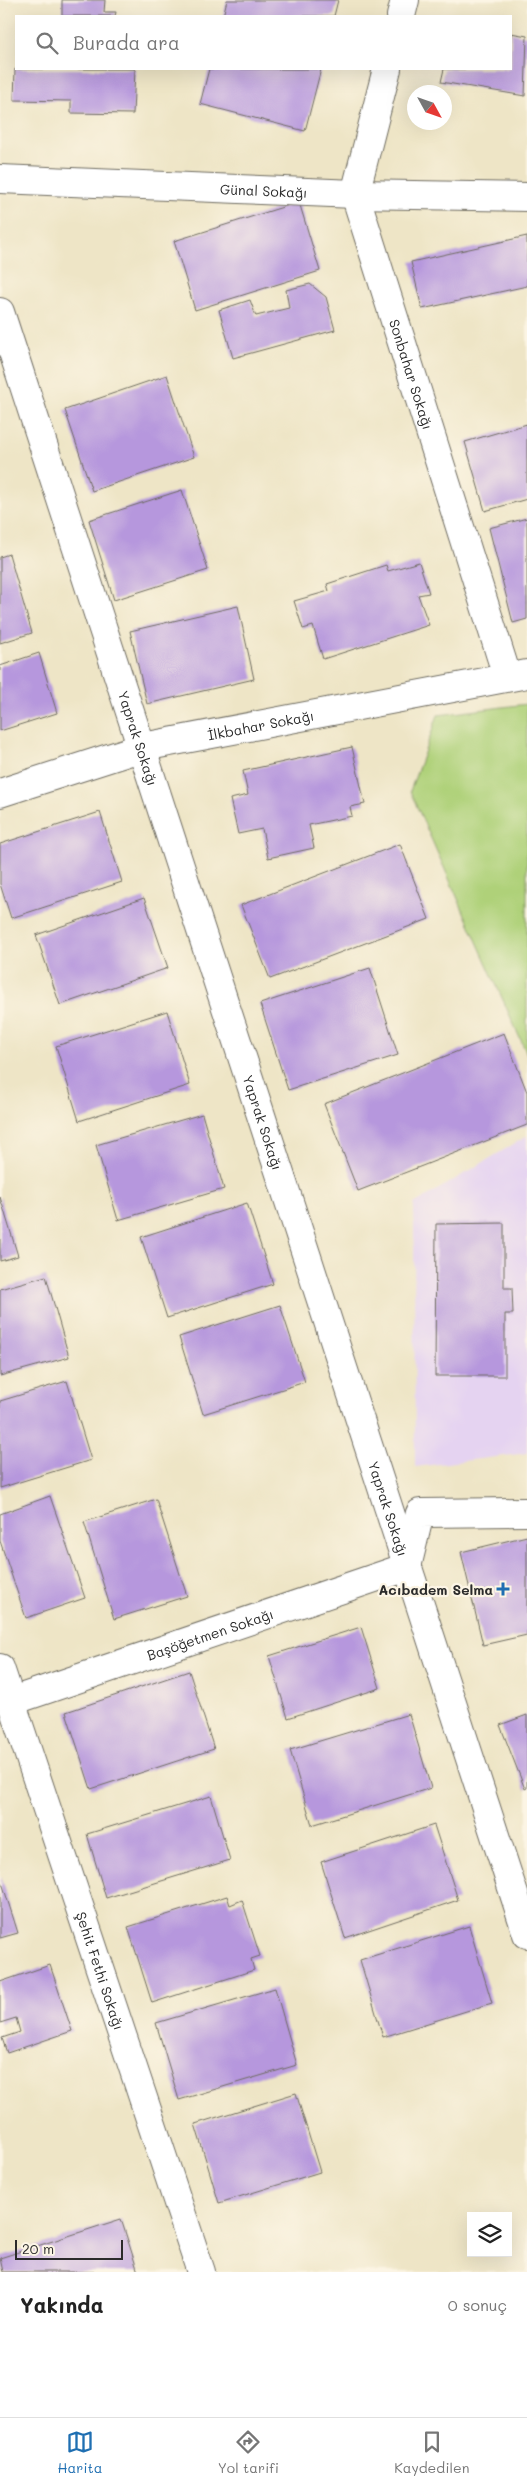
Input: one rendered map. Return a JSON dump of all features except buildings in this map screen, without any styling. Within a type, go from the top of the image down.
[{"type":"street","points":[[401,15],[405,0]]},
{"type":"street","points":[[355,194],[388,70]]},
{"type":"street","name":"Günal Sokağı","points":[[0,179],[355,194],[527,198]]},
{"type":"street","name":"Sonbahar Sokağı","points":[[355,194],[517,675]]},
{"type":"street","name":"Yaprak Sokağı","points":[[0,312],[143,747],[527,1934]]},
{"type":"street","name":"İlkbahar Sokağı","points":[[0,793],[143,747],[517,675]]},
{"type":"street","points":[[407,1566],[420,1513],[527,1512]]},
{"type":"street","name":"Başöğetmen Sokağı","points":[[12,1701],[407,1566]]},
{"type":"street","name":"Şehit Fethi Sokağı","points":[[0,1668],[201,2272]]},
{"type":"shaded area","points":[[527,1136],[527,1453],[415,1467],[414,1204]]},
{"type":"green space","points":[[527,704],[527,1054],[410,791],[438,715]]},
{"type":"place","name":"Acıbadem Selma","points":[[503,1589]]}]
